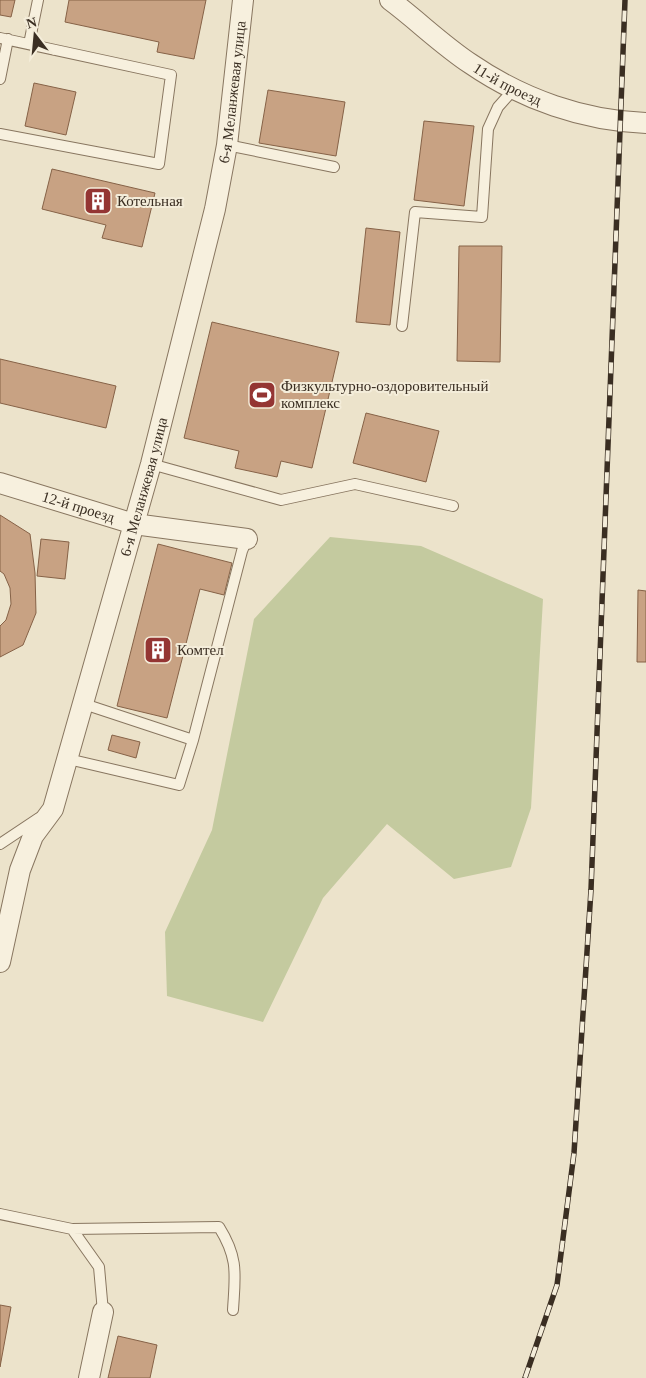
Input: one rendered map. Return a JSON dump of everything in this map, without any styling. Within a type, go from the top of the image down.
[{"type":"street","name":"6-я Меланжевая улица","points":[[0,962],[20,870],[33,836],[53,809],[152,464],[215,209],[227,145],[243,0]]},
{"type":"street","name":"11-й проезд","points":[[390,0],[470,64],[536,100],[579,112],[646,123]]},
{"type":"street","name":"12-й проезд","points":[[0,483],[134,524],[247,539]]},
{"type":"street","points":[[89,1378],[103,1312]]},
{"type":"lane","points":[[28,44],[38,0]]},
{"type":"lane","points":[[0,79],[4,39],[170,75],[159,164],[0,134]]},
{"type":"lane","points":[[402,326],[414,212],[482,217],[488,129],[498,107],[514,89]]},
{"type":"lane","points":[[227,145],[334,168]]},
{"type":"lane","points":[[152,464],[281,500],[355,484],[453,506]]},
{"type":"lane","points":[[68,759],[179,785],[193,740],[242,551],[247,539]]},
{"type":"lane","points":[[84,704],[193,740]]},
{"type":"lane","points":[[0,844],[53,809]]},
{"type":"lane","points":[[0,1214],[72,1229],[220,1227],[227,1240],[235,1265],[233,1310]]},
{"type":"lane","points":[[72,1229],[99,1267],[103,1312]]},
{"type":"green space","points":[[330,537],[421,546],[543,599],[531,808],[511,867],[454,879],[387,824],[323,898],[263,1022],[167,996],[165,932],[212,830],[254,619]]},
{"type":"building","points":[[0,0],[15,0],[11,17],[0,15]]},
{"type":"building","points":[[69,0],[206,0],[194,59],[157,52],[159,42],[65,22]]},
{"type":"building","points":[[34,83],[76,92],[66,135],[25,126]]},
{"type":"building","points":[[268,90],[345,102],[336,156],[259,143]]},
{"type":"building","points":[[424,121],[474,126],[464,206],[414,200]]},
{"type":"building","name":"Котельная","points":[[52,169],[155,193],[142,247],[102,238],[106,225],[42,209]]},
{"type":"building","points":[[366,228],[400,232],[390,325],[356,322]]},
{"type":"building","points":[[459,246],[502,246],[500,362],[457,361]]},
{"type":"building","name":"Физкультурно-оздоровительный комплекс","points":[[212,322],[339,352],[312,468],[281,461],[277,477],[235,468],[239,451],[184,438]]},
{"type":"building","points":[[0,359],[116,386],[106,428],[0,403]]},
{"type":"building","points":[[366,413],[439,431],[426,482],[353,463]]},
{"type":"building","points":[[0,515],[30,534],[35,573],[36,613],[23,645],[0,657],[0,626],[6,620],[11,604],[10,588],[4,574],[0,571]]},
{"type":"building","points":[[41,539],[69,542],[65,579],[37,576]]},
{"type":"building","name":"Комтел","points":[[158,544],[232,563],[224,595],[200,589],[167,718],[117,706]]},
{"type":"building","points":[[638,590],[646,591],[646,662],[637,662]]},
{"type":"building","points":[[112,735],[140,742],[136,758],[108,750]]},
{"type":"building","points":[[0,1305],[11,1307],[0,1367]]},
{"type":"building","points":[[118,1336],[157,1345],[150,1378],[108,1378]]},
{"type":"railway","points":[[525,1378],[557,1285],[574,1153],[591,890],[625,0]]},
{"type":"place","name":"Котельная","points":[[98,201]]},
{"type":"place","name":"Физкультурно-оздоровительный комплекс","points":[[262,395]]},
{"type":"place","name":"Комтел","points":[[158,650]]}]
